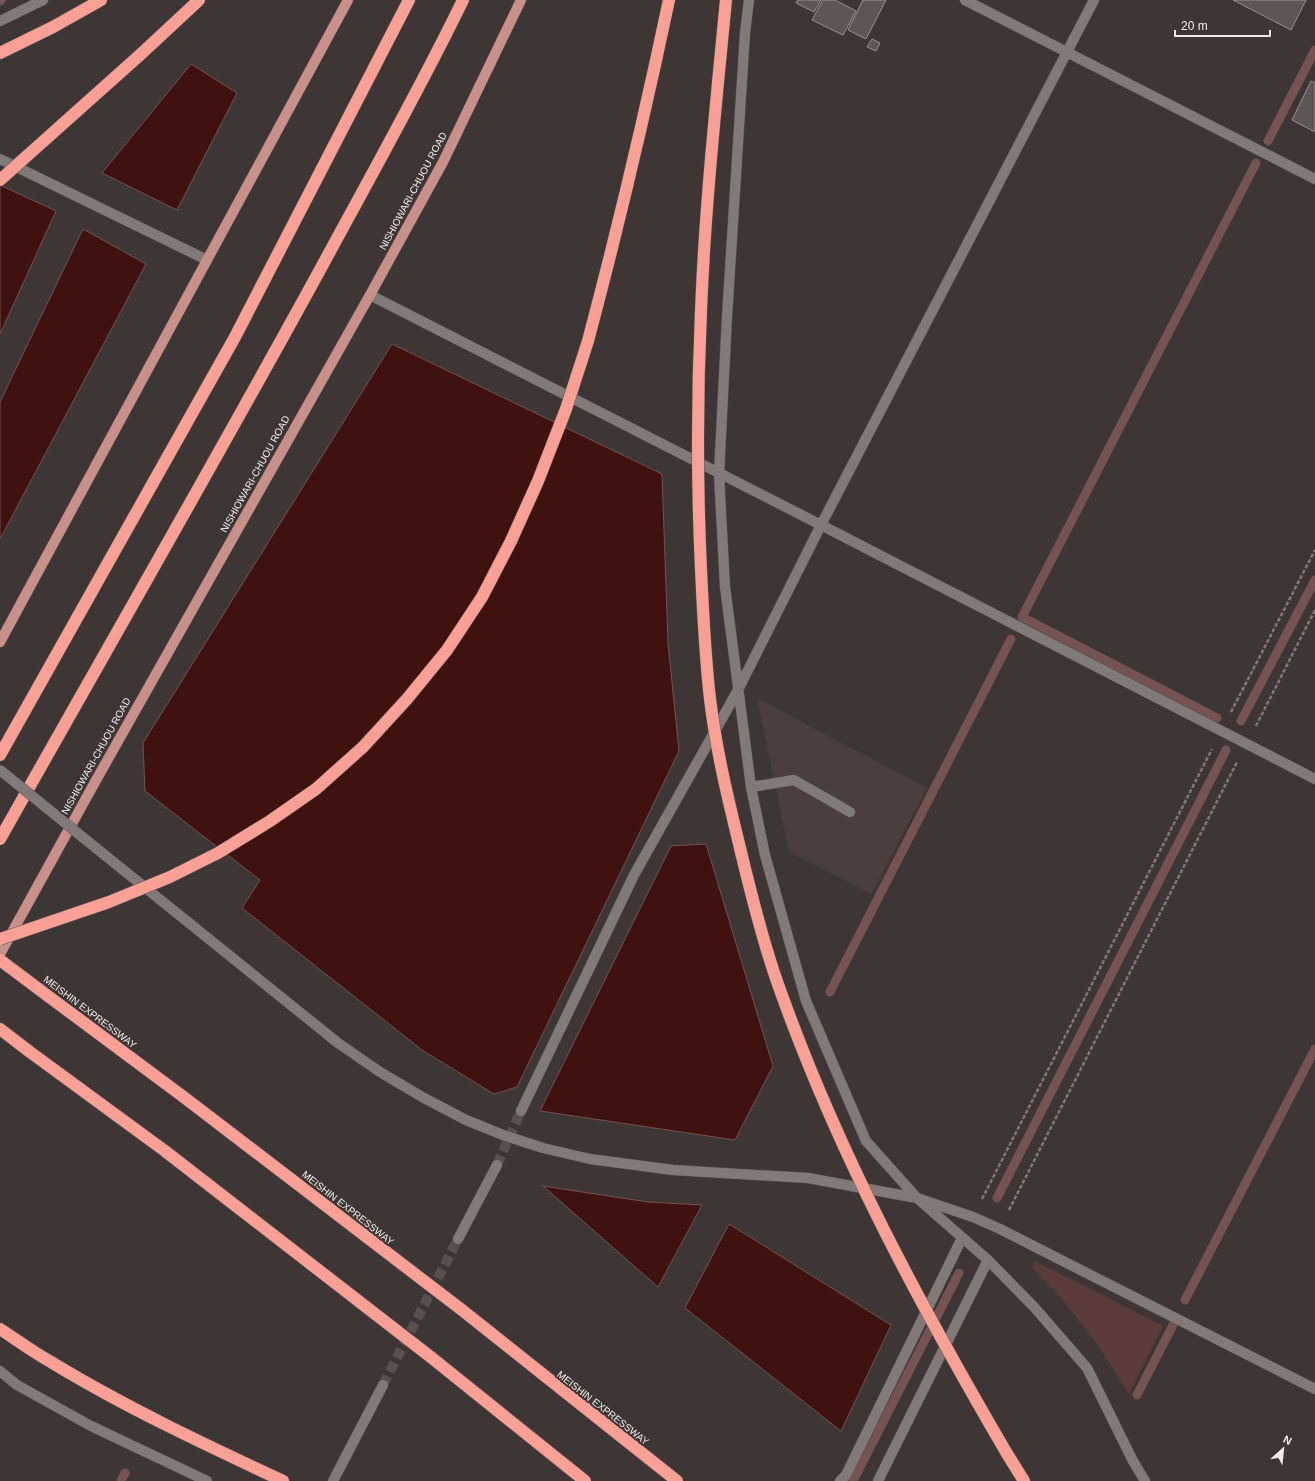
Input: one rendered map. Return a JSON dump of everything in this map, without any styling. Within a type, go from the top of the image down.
[{"type":"highway","points":[[0,53],[53,28],[101,0]]},
{"type":"highway","points":[[0,180],[199,0]]},
{"type":"highway","points":[[0,755],[235,337],[409,0]]},
{"type":"highway","points":[[0,839],[272,357],[382,157],[463,0]]},
{"type":"highway","points":[[0,939],[109,902],[170,876],[218,853],[270,822],[316,789],[364,747],[407,699],[447,650],[482,597],[511,541],[538,481],[566,409],[588,341],[618,227],[648,100],[669,0]]},
{"type":"highway","points":[[726,0],[708,200],[702,302],[698,409],[698,505],[703,609],[710,700],[727,795],[749,887],[778,985],[816,1083],[858,1178],[908,1278],[962,1375],[1024,1481]]},
{"type":"highway","name":"MEISHIN EXPRESSWAY","points":[[0,960],[185,1098],[456,1306],[677,1481]]},
{"type":"highway","points":[[0,1029],[165,1151],[407,1338],[585,1481]]},
{"type":"highway","points":[[0,1329],[50,1362],[105,1394],[283,1481]]},
{"type":"main road","points":[[0,642],[348,0]]},
{"type":"main road","name":"NISHIOWARI-CHUOU ROAD","points":[[0,954],[95,782],[370,295],[443,162],[521,0]]},
{"type":"street","points":[[0,22],[42,0]]},
{"type":"street","points":[[749,0],[745,33],[719,474],[725,587],[751,787],[765,855],[806,1001],[866,1141],[917,1198],[988,1260],[1036,1308],[1087,1368],[1133,1461],[1145,1481]]},
{"type":"street","points":[[965,0],[1315,179]]},
{"type":"street","points":[[521,1111],[634,874],[738,690],[821,525],[1068,53],[1094,0]]},
{"type":"street","points":[[0,159],[207,260]]},
{"type":"street","points":[[370,295],[1222,730],[1315,779]]},
{"type":"street","points":[[0,770],[338,1043],[380,1072],[424,1098],[466,1120],[523,1142],[590,1159],[672,1170],[808,1178],[917,1198],[973,1217],[1000,1229],[1315,1389]]},
{"type":"street","points":[[751,787],[794,780],[850,812]]},
{"type":"street","points":[[458,1239],[497,1165]]},
{"type":"street","points":[[840,1481],[846,1475],[962,1238]]},
{"type":"street","points":[[878,1481],[988,1260]]},
{"type":"street","points":[[0,1371],[17,1385],[91,1426],[207,1481]]},
{"type":"street","points":[[333,1481],[383,1385]]},
{"type":"path","points":[[973,1217],[1315,550]]},
{"type":"path","points":[[1000,1229],[1315,610]]},
{"type":"shaded area","points":[[191,64],[237,93],[177,210],[102,173]]},
{"type":"shaded area","points":[[0,185],[56,211],[0,334]]},
{"type":"shaded area","points":[[83,229],[146,264],[0,539],[0,402]]},
{"type":"shaded area","points":[[392,344],[662,474],[668,643],[679,751],[517,1087],[494,1094],[422,1050],[242,908],[260,880],[145,791],[143,743]]},
{"type":"shaded area","points":[[757,698],[927,788],[871,894],[789,852]]},
{"type":"shaded area","points":[[706,844],[773,1066],[735,1140],[540,1111],[671,846]]},
{"type":"shaded area","points":[[543,1186],[648,1202],[702,1205],[658,1287]]},
{"type":"shaded area","points":[[729,1224],[891,1325],[841,1431],[685,1308]]},
{"type":"shaded area","points":[[1035,1261],[1163,1326],[1129,1394],[1097,1344],[1059,1295],[1032,1268]]},
{"type":"building","points":[[798,0],[821,0],[814,12],[796,3]]},
{"type":"building","points":[[823,0],[835,0],[856,11],[843,35],[812,20]]},
{"type":"building","points":[[863,0],[886,0],[866,39],[848,30]]},
{"type":"building","points":[[1233,0],[1306,0],[1291,30]]},
{"type":"building","points":[[872,39],[880,43],[876,51],[867,47]]},
{"type":"building","points":[[1311,81],[1315,83],[1315,132],[1292,120]]},
{"type":"waterway","points":[[1268,141],[1315,50]]},
{"type":"waterway","points":[[1217,718],[1022,617],[1256,163]]},
{"type":"waterway","points":[[1241,721],[1315,580]]},
{"type":"waterway","points":[[830,992],[1011,639]]},
{"type":"waterway","points":[[997,1198],[1226,750]]},
{"type":"waterway","points":[[1185,1300],[1315,1049]]},
{"type":"waterway","points":[[853,1481],[959,1273]]},
{"type":"waterway","points":[[1137,1395],[1173,1325]]},
{"type":"waterway","points":[[121,1481],[125,1473]]},
{"type":"tunnel","points":[[497,1165],[521,1111]]},
{"type":"tunnel","points":[[383,1385],[458,1239]]}]
